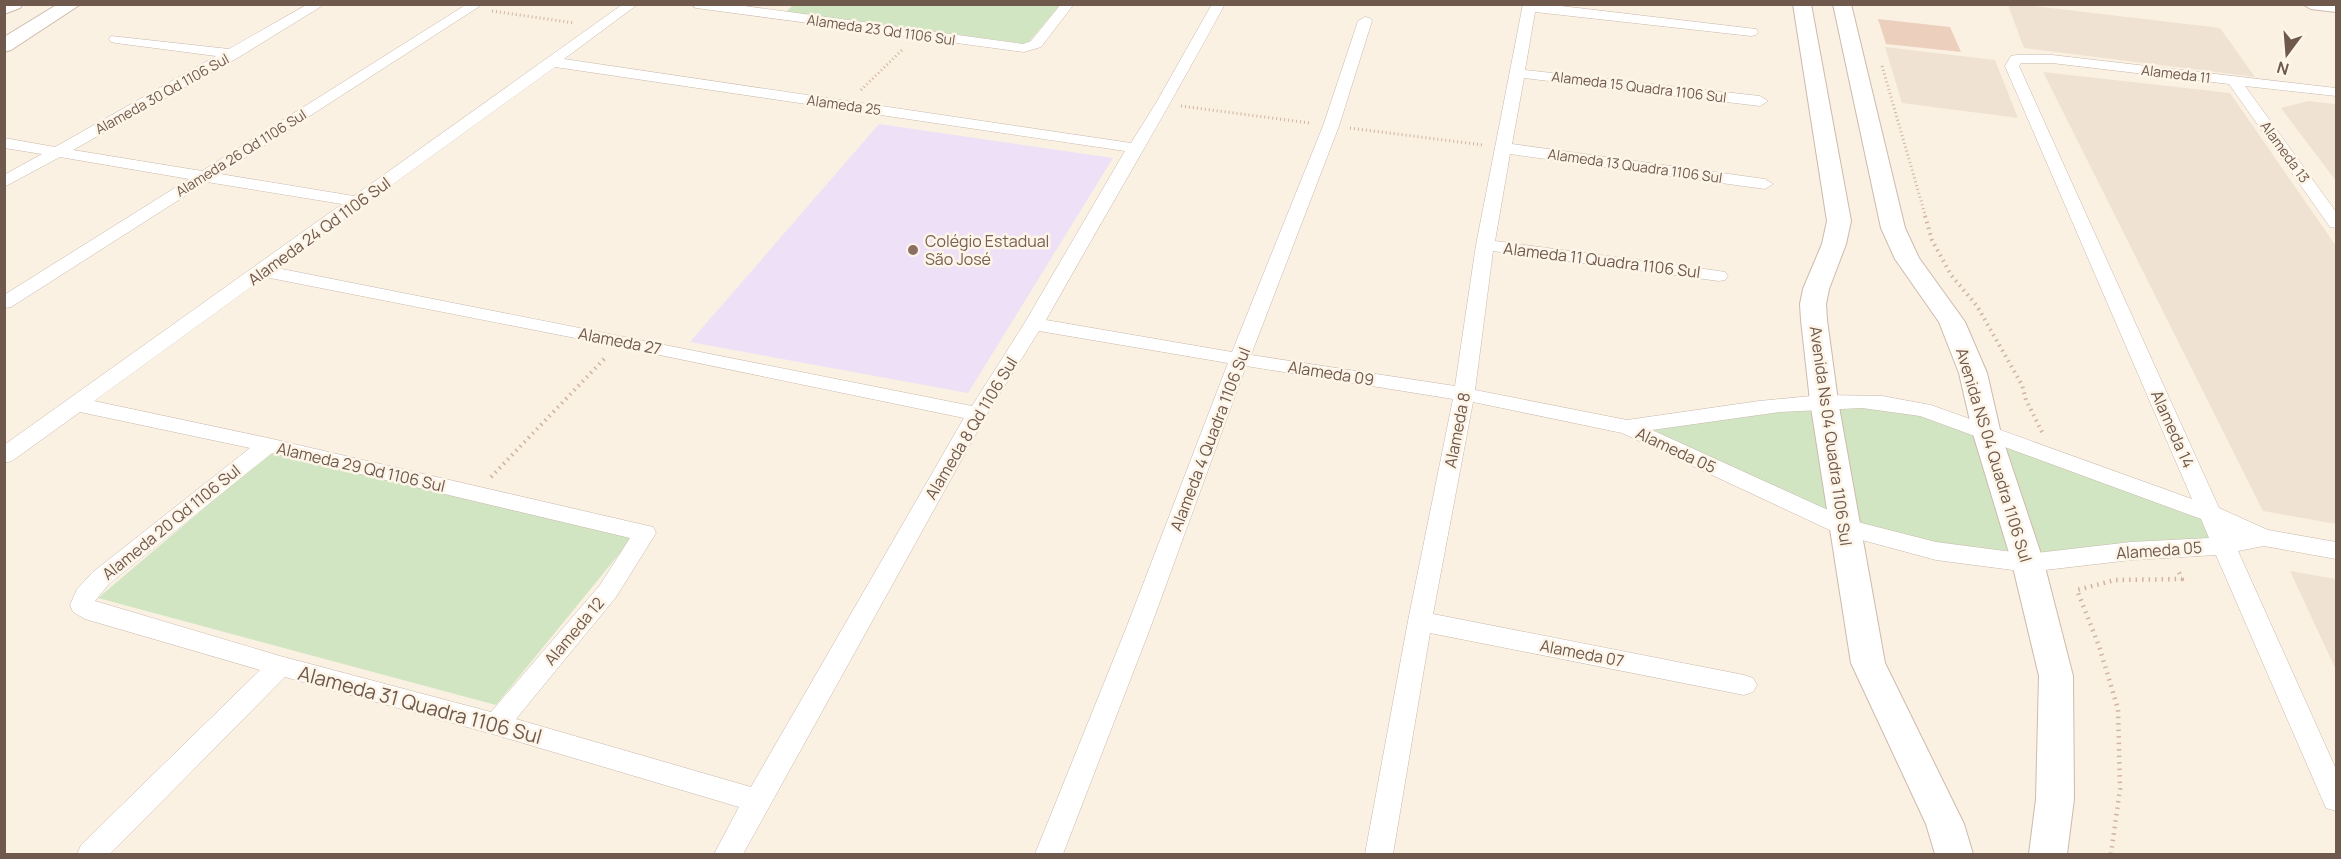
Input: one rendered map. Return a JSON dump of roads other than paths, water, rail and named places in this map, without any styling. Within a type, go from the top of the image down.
[{"type":"street","points":[[4,9],[14,4]]},
{"type":"street","points":[[4,46],[72,4]]},
{"type":"street","name":"Alameda 30 Qd 1106 Sul","points":[[4,182],[319,4]]},
{"type":"street","name":"Alameda 24 Qd 1106 Sul","points":[[4,456],[632,4]]},
{"type":"street","name":"Alameda 23 Qd 1106 Sul","points":[[696,4],[916,35],[1031,47],[1036,44],[1068,4]]},
{"type":"street","points":[[770,15],[782,4]]},
{"type":"street","name":"Alameda 8 Qd 1106 Sul","points":[[728,855],[977,414],[1034,324],[1135,148],[1164,103],[1219,4]]},
{"type":"street","name":"Avenida Ns 04 Quadra 1106 Sul","points":[[1802,4],[1839,220],[1834,244],[1816,289],[1813,304],[1824,401],[1868,663],[1945,824],[1954,855]]},
{"type":"street","name":"Avenida NS 04 Quadra 1106 Sul","points":[[1842,4],[1893,228],[1907,259],[1952,322],[1973,373],[1987,434],[2028,563],[2056,676],[2055,799],[2048,855]]},
{"type":"street","points":[[2311,4],[2337,7]]},
{"type":"street","name":"Alameda 26 Qd 1106 Sul","points":[[4,303],[474,6]]},
{"type":"street","points":[[1530,6],[1751,32]]},
{"type":"street","name":"Alameda 8","points":[[1384,854],[1420,621],[1464,393],[1485,245],[1530,6]]},
{"type":"street","name":"Alameda 4 Quadra 1106 Sul","points":[[1049,855],[1140,626],[1239,359],[1331,126],[1365,21]]},
{"type":"street","points":[[116,39],[234,54]]},
{"type":"street","name":"Alameda 11","points":[[2016,59],[2052,59],[2337,92]]},
{"type":"street","name":"Alameda 14","points":[[2016,59],[2012,66],[2337,799]]},
{"type":"street","name":"Alameda 25","points":[[553,62],[1135,148]]},
{"type":"street","name":"Alameda 15 Quadra 1106 Sul","points":[[1517,73],[1760,101]]},
{"type":"street","name":"Alameda 13","points":[[2235,81],[2337,224]]},
{"type":"street","points":[[4,142],[359,202]]},
{"type":"street","name":"Alameda 13 Quadra 1106 Sul","points":[[1504,148],[1765,184]]},
{"type":"street","name":"Alameda 11 Quadra 1106 Sul","points":[[1485,245],[1719,276]]},
{"type":"street","name":"Alameda 27","points":[[262,271],[977,414]]},
{"type":"street","name":"Alameda 09","points":[[1034,324],[1239,359],[1464,393],[1627,427]]},
{"type":"street","name":"Alameda 05","points":[[1627,427],[1689,417],[1824,401],[1893,402],[1924,410],[2211,514],[2264,538],[2337,550]]},
{"type":"street","name":"Alameda 29 Qd 1106 Sul","points":[[75,404],[268,445],[645,533]]},
{"type":"street","name":"Alameda 05","points":[[1627,427],[1844,527],[1936,551],[2028,563],[2131,551],[2223,546],[2264,538]]},
{"type":"street","name":"Alameda 20 Qd 1106 Sul","points":[[82,605],[85,595],[101,578],[268,445]]},
{"type":"street","name":"Alameda 12","points":[[496,724],[608,591],[645,533]]},
{"type":"street","name":"Alameda 31 Quadra 1106 Sul","points":[[82,605],[94,612],[280,666],[496,724],[759,801]]},
{"type":"street","name":"Alameda 07","points":[[1420,621],[1744,685]]},
{"type":"street","points":[[91,855],[280,666]]},
{"type":"place","name":"Colégio Estadual São José","points":[[913,250]]}]
